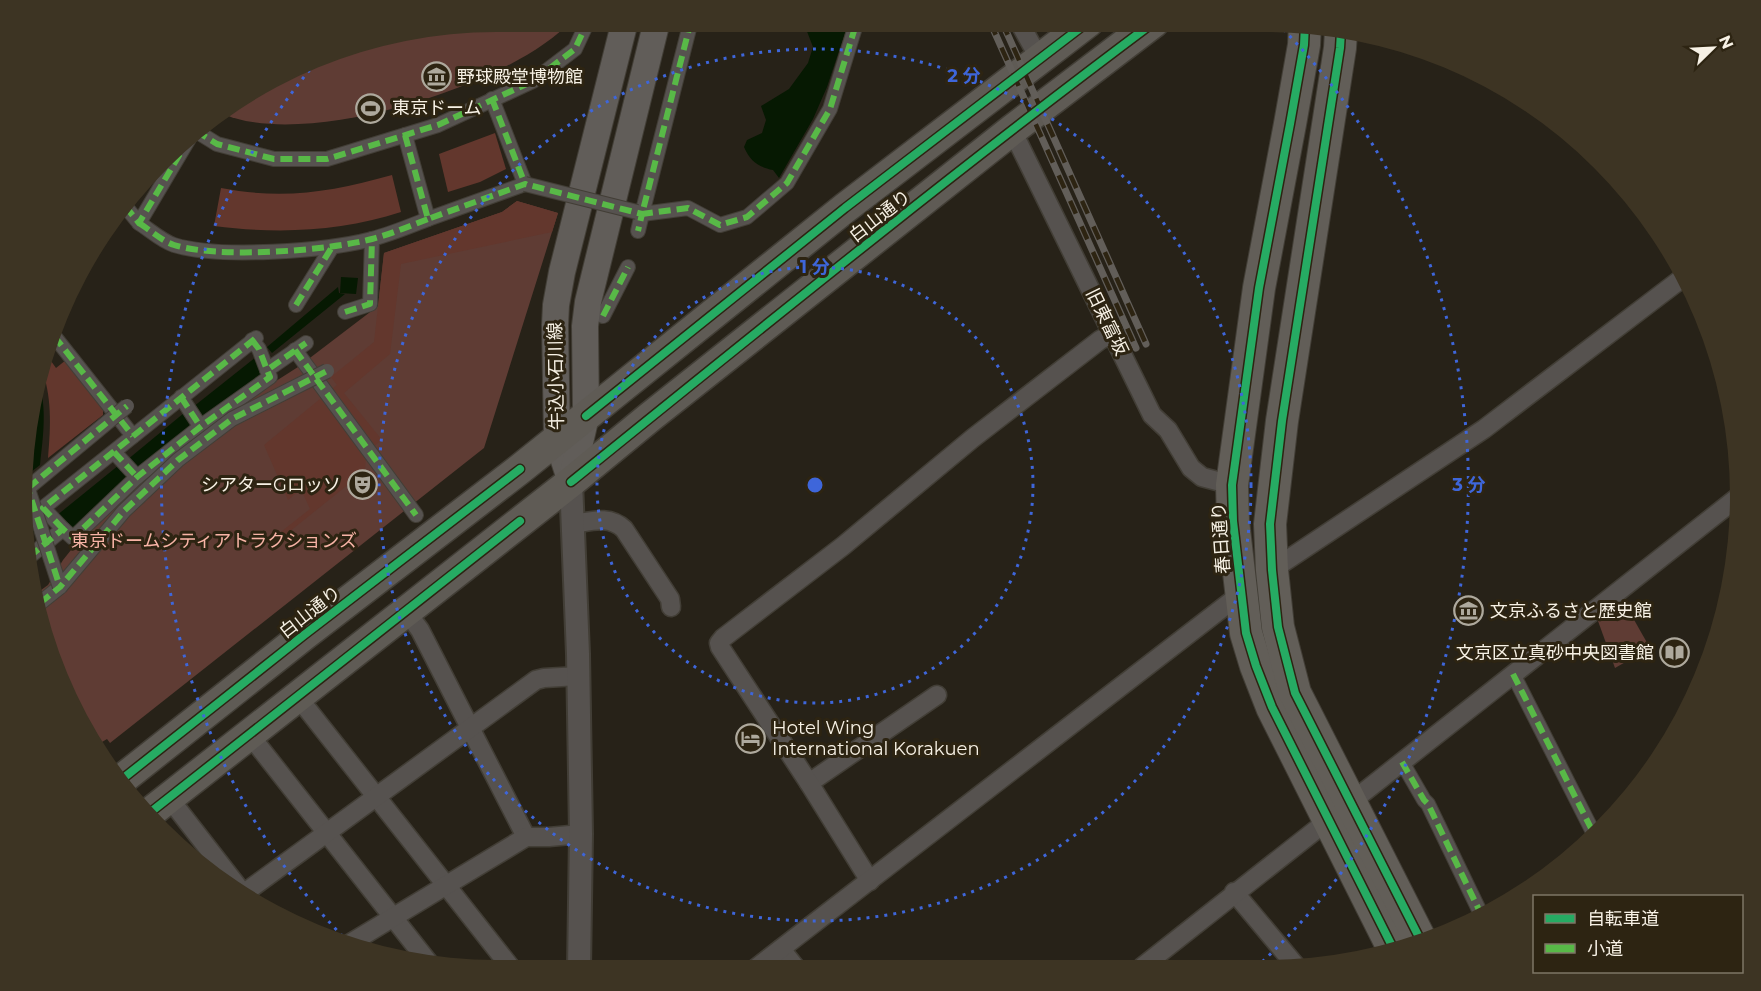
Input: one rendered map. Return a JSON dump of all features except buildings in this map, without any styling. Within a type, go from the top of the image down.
[{"type":"highway","name":"春日通り","points":[[1305,33],[1259,288],[1232,485],[1240,593],[1246,633],[1263,685],[1417,934]]},
{"type":"highway","name":"春日通り","points":[[1341,37],[1279,442],[1270,524],[1272,570],[1278,627],[1295,693],[1391,942]]},
{"type":"main road","name":"牛込小石川線","points":[[572,482],[557,439],[555,325],[558,289],[622,32]]},
{"type":"main road","name":"牛込小石川線","points":[[572,482],[586,416],[585,326],[588,302],[654,32]]},
{"type":"main road","name":"白山通り","points":[[126,776],[557,439],[754,279],[1074,32]]},
{"type":"main road","name":"白山通り","points":[[158,806],[572,482],[650,417],[1012,130],[1141,32]]},
{"type":"street","points":[[203,135],[217,144],[274,159],[327,159],[438,125],[533,81],[575,49],[583,32]]},
{"type":"street","points":[[638,231],[639,213],[688,32]]},
{"type":"street","points":[[129,211],[139,223],[173,244],[214,251],[276,251],[332,247],[372,239],[525,184],[639,213],[688,208],[720,225],[747,217],[787,183],[830,109],[854,32]]},
{"type":"street","points":[[1025,32],[1039,58]]},
{"type":"street","points":[[492,99],[525,184]]},
{"type":"street","name":"旧東富坂","points":[[1012,130],[1152,415],[1168,430],[1191,468],[1202,477],[1232,485]]},
{"type":"street","points":[[405,135],[428,219]]},
{"type":"street","points":[[139,223],[178,158]]},
{"type":"street","points":[[345,312],[370,304],[372,239]]},
{"type":"street","points":[[296,305],[332,247]]},
{"type":"street","points":[[603,316],[628,267]]},
{"type":"street","points":[[767,960],[1240,593],[1484,429],[1677,282]]},
{"type":"street","points":[[870,881],[720,647],[720,643],[723,638],[843,546],[973,438],[1100,340],[1113,333]]},
{"type":"street","points":[[254,339],[270,378],[201,426],[137,477],[73,538],[44,508],[133,436],[182,397],[254,339]]},
{"type":"street","points":[[58,341],[133,436]]},
{"type":"street","points":[[267,370],[301,346],[416,515]]},
{"type":"street","points":[[43,600],[60,587],[124,511],[178,460],[232,419],[327,371]]},
{"type":"street","points":[[182,397],[201,426]]},
{"type":"street","points":[[32,482],[127,405]]},
{"type":"street","points":[[114,452],[137,477]]},
{"type":"street","points":[[572,482],[579,676],[581,834],[579,960]]},
{"type":"street","points":[[32,501],[60,587]]},
{"type":"street","points":[[1151,960],[1730,503]]},
{"type":"street","points":[[573,524],[606,519],[618,523],[670,599],[671,607]]},
{"type":"street","points":[[35,552],[63,529]]},
{"type":"street","points":[[406,611],[420,630],[526,837]]},
{"type":"street","points":[[1513,674],[1590,828]]},
{"type":"street","points":[[251,889],[536,680],[579,676]]},
{"type":"street","points":[[809,783],[937,694]]},
{"type":"street","points":[[297,696],[503,960]]},
{"type":"street","points":[[249,734],[422,954]]},
{"type":"street","points":[[1402,762],[1428,804],[1478,908]]},
{"type":"street","points":[[158,806],[218,867]]},
{"type":"street","points":[[358,939],[526,837],[581,834]]},
{"type":"street","points":[[1234,892],[1290,959]]},
{"type":"street","points":[[781,949],[790,960]]},
{"type":"green space","points":[[465,32],[558,32],[543,45],[503,68],[455,89],[404,106],[351,118],[300,124],[255,122],[230,115],[290,79],[375,47],[435,35]]},
{"type":"green space","name":"東京ドームシティアトラクションズ","points":[[517,201],[558,213],[484,448],[110,743],[107,739],[103,741],[79,701],[67,673],[56,645],[41,590],[48,585],[63,560],[83,535],[138,481],[227,412],[298,367],[378,306],[384,253],[502,212]]},
{"type":"green space","points":[[1624,602],[1650,648],[1615,668],[1598,621]]},
{"type":"shaded area","points":[[807,32],[845,32],[827,87],[813,119],[779,178],[773,170],[755,163],[744,147],[747,140],[762,133],[766,120],[761,106],[789,89],[808,63],[813,47]]},
{"type":"shaded area","points":[[495,133],[506,169],[480,182],[448,192],[439,154]]},
{"type":"shaded area","points":[[392,175],[401,212],[378,219],[308,230],[261,230],[214,226],[221,188],[244,192],[287,194],[328,190]]},
{"type":"shaded area","points":[[517,201],[558,213],[552,232],[401,264],[390,354],[344,393],[382,440],[366,452],[365,471],[279,540],[277,535],[310,509],[301,489],[288,500],[264,445],[337,385],[331,377],[374,342],[384,253],[502,212]]},
{"type":"shaded area","points":[[341,277],[358,278],[356,294],[340,293]]},
{"type":"shaded area","points":[[338,287],[339,293],[345,294],[272,353],[267,347]]},
{"type":"shaded area","points":[[256,357],[267,380],[204,424],[193,407]]},
{"type":"shaded area","points":[[66,360],[103,409],[103,415],[48,458],[50,411],[45,382],[51,361],[56,368]]},
{"type":"shaded area","points":[[42,395],[44,410],[40,465],[32,471],[35,435]]},
{"type":"shaded area","points":[[184,413],[196,430],[141,474],[127,460]]},
{"type":"shaded area","points":[[119,465],[134,481],[79,533],[56,516]]},
{"type":"railway","points":[[994,32],[1136,348]]},
{"type":"railway","points":[[1006,32],[1146,344]]},
{"type":"marked path","points":[[203,135],[217,144],[274,159],[327,159],[438,125],[533,81],[575,49],[583,32]]},
{"type":"marked path","points":[[688,32],[642,214],[688,208],[720,225],[747,217],[787,183],[830,109],[854,32]]},
{"type":"marked path","points":[[492,99],[525,184]]},
{"type":"marked path","points":[[405,135],[428,219],[525,184],[642,214],[638,231]]},
{"type":"marked path","points":[[129,211],[139,223],[178,158]]},
{"type":"marked path","points":[[139,223],[174,245],[217,252],[273,252],[328,247],[372,239],[428,219]]},
{"type":"marked path","points":[[345,312],[370,304],[372,239]]},
{"type":"marked path","points":[[296,305],[332,247]]},
{"type":"marked path","points":[[603,316],[628,267]]},
{"type":"marked path","points":[[63,529],[43,508],[256,338]]},
{"type":"marked path","points":[[252,340],[259,349],[267,370]]},
{"type":"marked path","points":[[58,341],[133,436]]},
{"type":"marked path","points":[[35,552],[63,529],[73,538],[137,477],[204,424],[270,377],[267,370],[306,343]]},
{"type":"marked path","points":[[295,350],[416,515]]},
{"type":"marked path","points":[[43,600],[60,587],[124,511],[178,460],[232,419],[327,371]]},
{"type":"marked path","points":[[181,397],[200,426]]},
{"type":"marked path","points":[[32,485],[127,406]]},
{"type":"marked path","points":[[114,452],[137,477]]},
{"type":"marked path","points":[[32,501],[60,587]]},
{"type":"marked path","points":[[1513,674],[1590,827]]},
{"type":"marked path","points":[[1402,762],[1428,804],[1478,908]]},
{"type":"cycle path","points":[[586,416],[845,208],[1075,32]]},
{"type":"cycle path","points":[[571,482],[933,191],[1141,32]]},
{"type":"cycle path","points":[[1305,33],[1259,288],[1232,485],[1233,521],[1246,633],[1256,666],[1272,707],[1390,943]]},
{"type":"cycle path","points":[[1341,37],[1282,421],[1270,524],[1272,570],[1278,627],[1295,693],[1417,934]]},
{"type":"cycle path","points":[[126,776],[304,635],[520,469]]},
{"type":"cycle path","points":[[154,809],[520,521]]},
{"type":"place","name":"野球殿堂博物館","points":[[436,77]]},
{"type":"place","name":"東京ドーム","points":[[371,108]]},
{"type":"place","name":"シアターGロッソ","points":[[362,485]]},
{"type":"place","name":"文京ふるさと歴史館","points":[[1469,611]]},
{"type":"place","name":"文京区立真砂中央図書館","points":[[1675,653]]},
{"type":"place","name":"Hotel Wing International Korakuen","points":[[751,738]]}]
